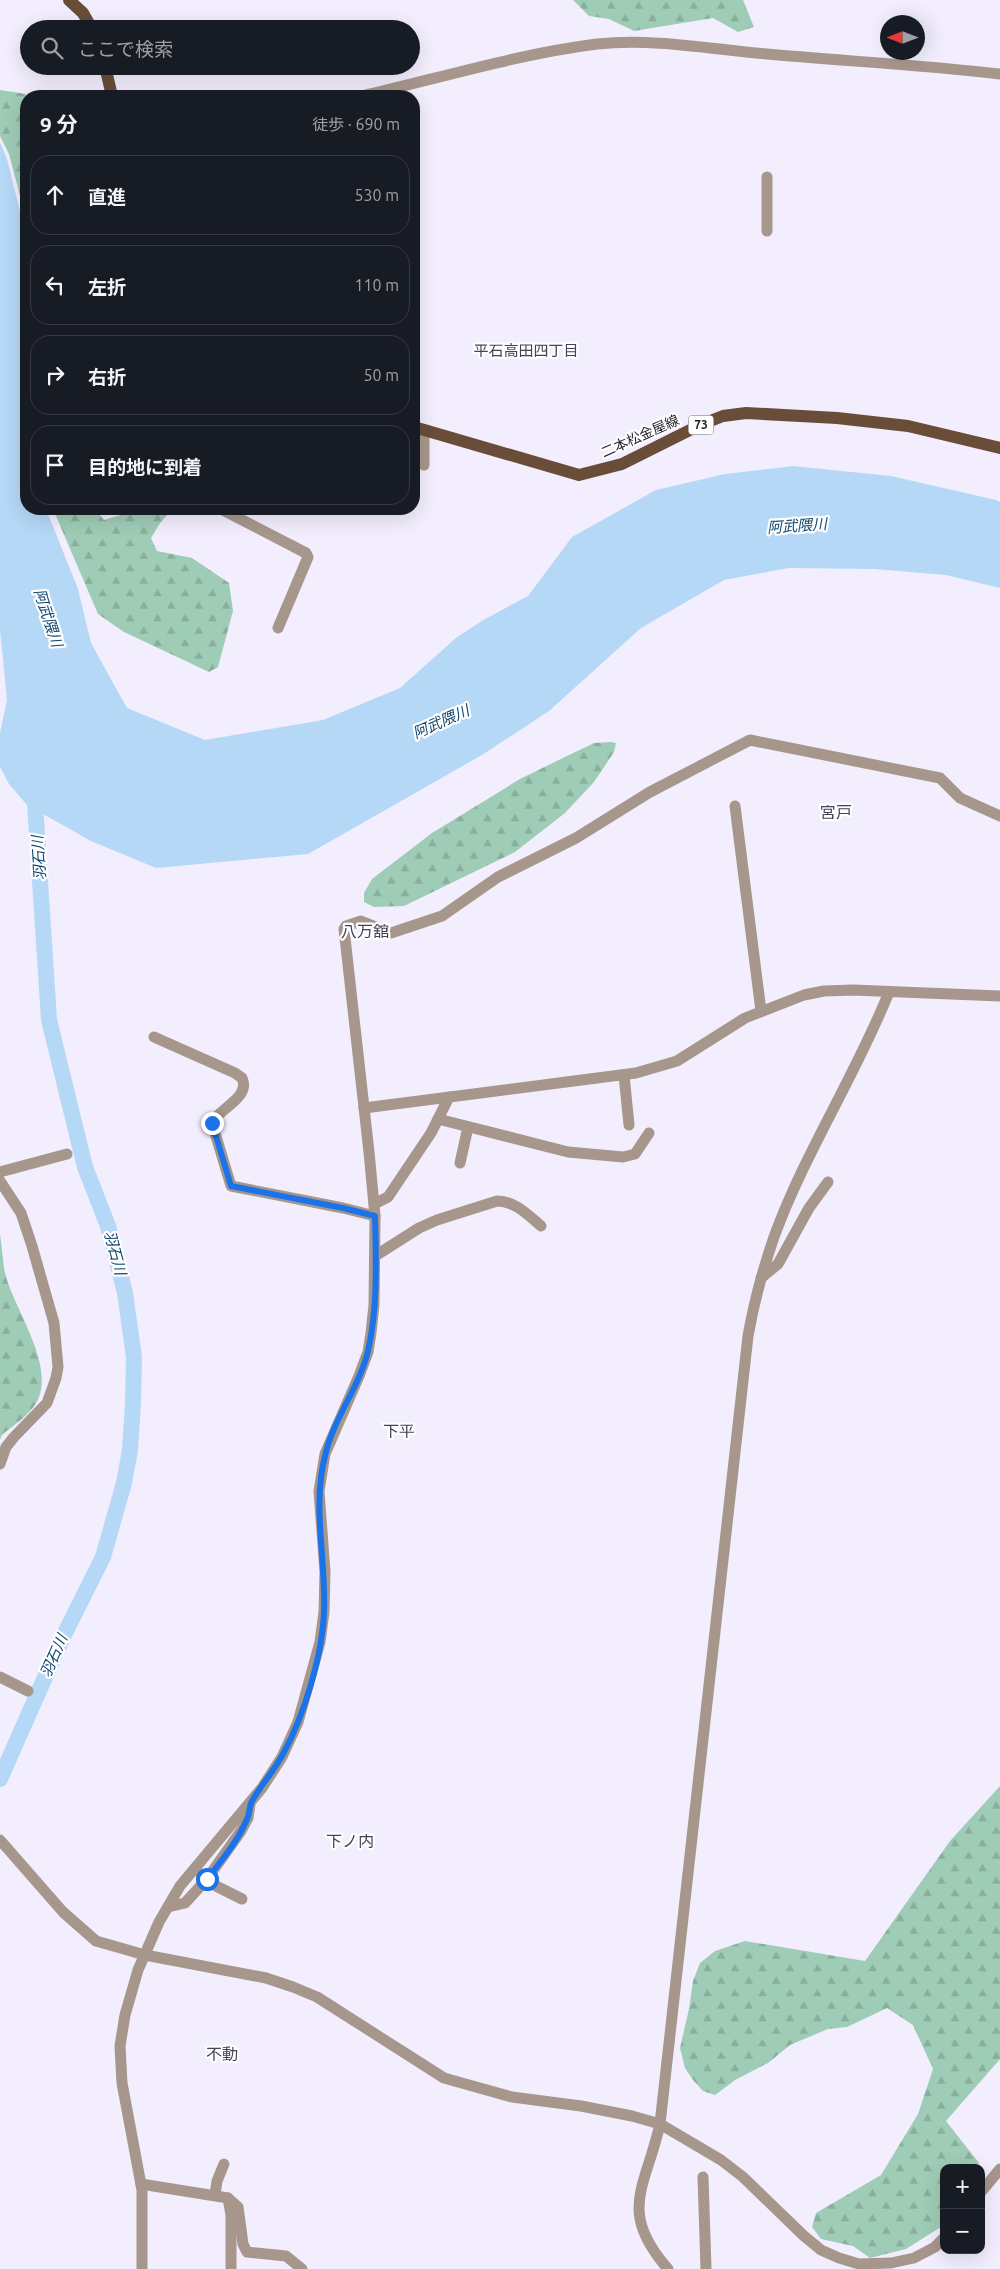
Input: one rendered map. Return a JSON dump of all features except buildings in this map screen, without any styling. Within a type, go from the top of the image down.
[{"type":"main road","points":[[69,0],[83,13],[87,20]]},
{"type":"main road","points":[[107,75],[111,90]]},
{"type":"main road","name":"二本松金屋線","points":[[420,429],[580,475],[622,464],[700,425],[723,416],[746,413],[837,418],[908,426],[1000,448]]},
{"type":"street","points":[[388,90],[550,52],[598,44],[636,42],[706,46],[761,54],[1000,74]]},
{"type":"street","points":[[767,231],[768,177]]},
{"type":"street","points":[[420,436],[424,465]]},
{"type":"street","points":[[233,515],[306,553],[308,557],[278,628]]},
{"type":"street","points":[[142,2269],[141,2184],[122,2083],[120,2046],[130,1996],[145,1955],[180,1886],[267,1781],[291,1739],[309,1689],[320,1642],[324,1612],[325,1572],[318,1491],[325,1454],[368,1352],[374,1305],[374,1210],[352,999],[343,934],[346,926],[361,921],[391,933],[442,916],[498,877],[576,838],[650,792],[750,740],[940,778],[960,798],[1000,816]]},
{"type":"street","points":[[735,806],[761,1011]]},
{"type":"street","points":[[364,1108],[624,1075],[677,1061],[745,1018],[804,995],[824,991],[853,990],[1000,996]]},
{"type":"street","points":[[668,2269],[648,2243],[641,2229],[638,2201],[640,2187],[660,2124],[748,1336],[761,1278],[775,1236],[813,1150],[876,1024],[889,992]]},
{"type":"street","points":[[154,1037],[235,1073],[242,1078],[244,1088],[242,1094],[215,1115],[212,1123],[231,1186],[343,1208],[374,1210],[388,1197],[438,1119],[449,1097]]},
{"type":"street","points":[[624,1075],[629,1125]]},
{"type":"street","points":[[438,1119],[568,1152],[623,1157],[635,1154],[649,1133]]},
{"type":"street","points":[[460,1163],[468,1127]]},
{"type":"street","points":[[0,1172],[67,1154]]},
{"type":"street","points":[[0,1181],[21,1213],[29,1238],[54,1323],[58,1367],[56,1378],[46,1403],[6,1447],[0,1464]]},
{"type":"street","points":[[761,1278],[778,1264],[809,1208],[828,1182]]},
{"type":"street","points":[[375,1256],[419,1228],[437,1220],[497,1201],[506,1201],[514,1204],[541,1226]]},
{"type":"street","points":[[0,1677],[28,1691]]},
{"type":"street","points":[[168,1907],[185,1903],[207,1879],[241,1831],[248,1818],[251,1802]]},
{"type":"street","points":[[0,1840],[88,1936],[106,1945],[145,1955],[266,1978],[293,1987],[317,1997],[444,2078],[512,2097],[582,2106],[660,2124],[728,2166],[821,2250],[858,2267],[914,2258],[940,2242]]},
{"type":"street","points":[[194,1868],[216,1886],[242,1899]]},
{"type":"street","points":[[215,2195],[217,2182],[224,2164]]},
{"type":"street","points":[[985,2187],[1000,2169]]},
{"type":"street","points":[[702,2177],[706,2269]]},
{"type":"street","points":[[141,2184],[228,2198],[238,2207],[243,2244],[247,2252],[286,2256],[302,2269]]},
{"type":"street","points":[[228,2198],[231,2215],[231,2269]]},
{"type":"green space","points":[[573,0],[743,0],[754,27],[738,32],[713,18],[634,31],[609,19],[589,16]]},
{"type":"green space","points":[[0,90],[20,93],[20,195],[9,154],[0,136]]},
{"type":"green space","points":[[56,515],[100,515],[104,520],[120,515],[167,515],[151,538],[157,551],[192,558],[229,583],[233,611],[218,667],[209,672],[124,632],[98,614]]},
{"type":"green space","points":[[594,743],[616,743],[614,752],[594,782],[565,813],[515,852],[404,906],[374,907],[364,902],[364,893],[372,879],[432,833],[520,779]]},
{"type":"green space","points":[[0,1235],[5,1274],[32,1338],[41,1369],[42,1384],[39,1397],[33,1408],[2,1435],[0,1440]]},
{"type":"green space","points":[[1000,1786],[1000,2059],[946,2121],[979,2163],[940,2164],[940,2228],[906,2249],[870,2258],[853,2246],[821,2239],[812,2227],[816,2213],[881,2175],[918,2114],[933,2069],[913,2025],[887,2008],[847,2027],[828,2029],[790,2045],[768,2063],[735,2080],[715,2095],[703,2091],[693,2080],[685,2068],[680,2048],[693,1981],[700,1963],[715,1951],[745,1941],[865,1961],[950,1841]]},
{"type":"water","name":"阿武隈川","points":[[0,142],[7,159],[20,212],[20,515],[48,515],[78,589],[91,643],[127,708],[205,740],[323,720],[400,688],[457,637],[485,619],[528,596],[572,537],[656,490],[725,474],[793,466],[891,476],[1000,502],[1000,588],[946,575],[874,569],[789,568],[724,580],[641,628],[549,711],[482,755],[308,854],[156,868],[91,841],[27,805],[9,784],[0,767],[0,733],[7,700],[0,630]]},
{"type":"waterway","name":"羽石川","points":[[0,1779],[61,1641],[103,1557],[124,1483],[130,1450],[133,1404],[134,1357],[125,1293],[108,1226],[85,1167],[49,1020],[34,788]]},
{"type":"district","name":"平石高田四丁目","points":[[526,351]]},
{"type":"district","name":"宮戸","points":[[836,812]]},
{"type":"district","name":"八万舘","points":[[365,931]]},
{"type":"district","name":"下平","points":[[399,1431]]},
{"type":"district","name":"下ノ内","points":[[350,1841]]},
{"type":"district","name":"不動","points":[[222,2054]]},
{"type":"route","points":[[207,1879],[228,1853],[248,1818],[251,1802],[282,1756],[298,1722],[309,1689],[320,1642],[324,1612],[325,1572],[320,1532],[318,1491],[325,1454],[368,1352],[374,1305],[375,1244],[375,1216],[231,1186],[212,1123]]}]
